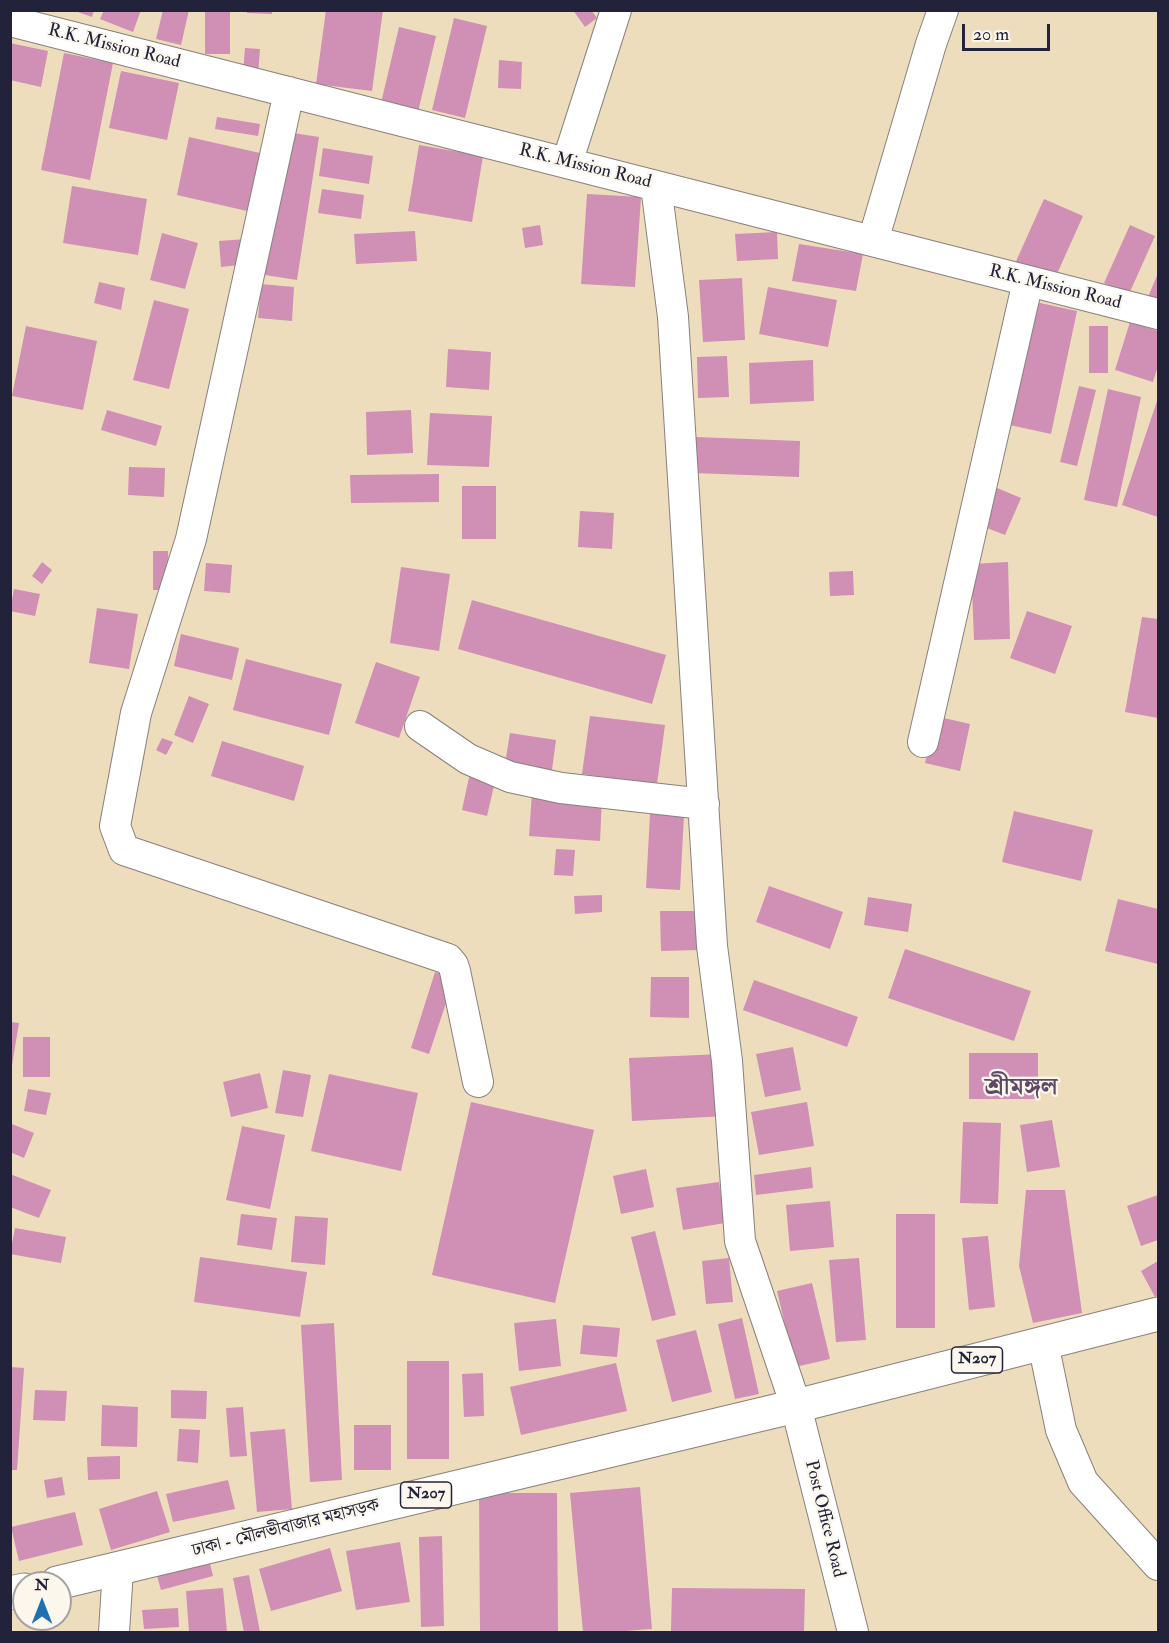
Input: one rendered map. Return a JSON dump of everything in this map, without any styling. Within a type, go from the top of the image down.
[{"type":"highway","name":"N207","points":[[796,1406],[1158,1314]]},
{"type":"highway","name":"ঢাকা - মৌলভীবাজার মহাসড়ক","points":[[72,1580],[796,1406]]},
{"type":"street","points":[[567,163],[616,10]]},
{"type":"street","points":[[873,241],[943,10]]},
{"type":"street","name":"R.K. Mission Road","points":[[10,21],[1158,314]]},
{"type":"street","points":[[289,92],[191,539],[136,714],[115,826],[124,850],[448,958],[455,971],[478,1082]]},
{"type":"street","name":"Post Office Road","points":[[656,186],[673,317],[712,946],[727,1061],[740,1241],[796,1406],[853,1632]]},
{"type":"street","points":[[923,742],[1028,281]]},
{"type":"street","points":[[420,726],[468,759],[510,777],[561,788],[704,804]]},
{"type":"street","points":[[1043,1343],[1061,1430],[1083,1482],[1158,1565]]},
{"type":"street","points":[[114,1632],[118,1569]]},
{"type":"building","points":[[72,10],[94,10],[92,17]]},
{"type":"building","points":[[104,10],[141,10],[133,32],[100,19]]},
{"type":"building","points":[[163,10],[189,10],[181,45],[156,39]]},
{"type":"building","points":[[205,10],[230,10],[230,54],[205,54]]},
{"type":"building","points":[[247,10],[272,10],[272,14],[247,13]]},
{"type":"building","points":[[326,10],[383,10],[372,91],[316,84]]},
{"type":"building","points":[[573,10],[591,10],[597,18],[585,27]]},
{"type":"building","points":[[454,18],[487,26],[465,118],[432,110]]},
{"type":"building","points":[[399,27],[436,36],[418,112],[381,103]]},
{"type":"building","points":[[10,43],[48,51],[41,87],[10,80]]},
{"type":"building","points":[[245,48],[260,49],[258,75],[243,73]]},
{"type":"building","points":[[64,53],[113,63],[90,180],[41,170]]},
{"type":"building","points":[[499,60],[522,62],[521,89],[498,88]]},
{"type":"building","points":[[121,71],[179,83],[167,140],[109,128]]},
{"type":"building","points":[[217,117],[260,124],[258,136],[215,129]]},
{"type":"building","points":[[287,132],[319,137],[297,280],[265,275]]},
{"type":"building","points":[[189,137],[260,153],[247,211],[177,195]]},
{"type":"building","points":[[419,145],[483,156],[472,222],[408,211]]},
{"type":"building","points":[[323,148],[373,156],[369,184],[319,176]]},
{"type":"building","points":[[72,186],[147,199],[138,255],[63,243]]},
{"type":"building","points":[[322,189],[364,195],[361,219],[318,213]]},
{"type":"building","points":[[587,194],[641,197],[635,287],[581,284]]},
{"type":"building","points":[[1044,199],[1083,216],[1052,285],[1013,268]]},
{"type":"building","points":[[540,225],[543,245],[525,248],[522,228]]},
{"type":"building","points":[[1130,225],[1155,236],[1129,294],[1104,283]]},
{"type":"building","points":[[415,231],[417,261],[356,264],[354,234]]},
{"type":"building","points":[[777,232],[778,259],[737,261],[735,234]]},
{"type":"building","points":[[162,233],[198,243],[185,289],[150,280]]},
{"type":"building","points":[[246,239],[248,264],[221,267],[219,241]]},
{"type":"building","points":[[799,244],[863,254],[856,291],[792,281]]},
{"type":"building","points":[[1158,273],[1158,307],[1146,302]]},
{"type":"building","points":[[742,278],[745,340],[703,342],[699,280]]},
{"type":"building","points":[[99,282],[125,288],[121,310],[94,303]]},
{"type":"building","points":[[261,284],[294,287],[292,321],[258,318]]},
{"type":"building","points":[[768,287],[837,300],[828,347],[759,334]]},
{"type":"building","points":[[154,300],[189,309],[169,389],[133,380]]},
{"type":"building","points":[[1031,301],[1077,311],[1051,434],[1005,424]]},
{"type":"building","points":[[1130,322],[1158,331],[1158,366],[1153,382],[1115,370]]},
{"type":"building","points":[[26,326],[97,341],[83,410],[12,396]]},
{"type":"building","points":[[1089,326],[1108,326],[1108,373],[1089,373]]},
{"type":"building","points":[[448,349],[491,352],[489,390],[446,387]]},
{"type":"building","points":[[727,356],[729,397],[698,398],[697,357]]},
{"type":"building","points":[[813,360],[814,401],[750,404],[749,363]]},
{"type":"building","points":[[1079,386],[1096,390],[1077,466],[1060,462]]},
{"type":"building","points":[[1108,389],[1141,397],[1117,507],[1084,500]]},
{"type":"building","points":[[1158,398],[1158,517],[1122,505]]},
{"type":"building","points":[[107,410],[162,426],[156,446],[101,430]]},
{"type":"building","points":[[411,410],[413,453],[367,455],[366,412]]},
{"type":"building","points":[[430,413],[492,416],[489,467],[427,465]]},
{"type":"building","points":[[696,437],[800,441],[799,477],[694,473]]},
{"type":"building","points":[[129,467],[165,468],[164,497],[128,495]]},
{"type":"building","points":[[439,474],[439,502],[351,503],[350,475]]},
{"type":"building","points":[[990,485],[1021,498],[1005,535],[974,523]]},
{"type":"building","points":[[462,486],[496,486],[496,539],[462,539]]},
{"type":"building","points":[[580,511],[614,513],[612,549],[578,547]]},
{"type":"building","points":[[153,551],[168,551],[168,590],[153,590]]},
{"type":"building","points":[[42,562],[52,570],[42,584],[32,576]]},
{"type":"building","points":[[1008,562],[1010,639],[974,640],[971,564]]},
{"type":"building","points":[[206,563],[232,565],[230,593],[204,591]]},
{"type":"building","points":[[401,567],[450,574],[439,651],[390,643]]},
{"type":"building","points":[[853,571],[854,595],[830,596],[829,572]]},
{"type":"building","points":[[14,589],[40,594],[35,616],[10,611]]},
{"type":"building","points":[[472,600],[666,655],[652,704],[458,649]]},
{"type":"building","points":[[97,608],[138,614],[129,669],[89,663]]},
{"type":"building","points":[[1027,611],[1072,626],[1055,674],[1010,658]]},
{"type":"building","points":[[1142,617],[1158,619],[1158,718],[1125,712]]},
{"type":"building","points":[[181,634],[239,648],[232,680],[174,666]]},
{"type":"building","points":[[246,659],[342,684],[329,735],[233,710]]},
{"type":"building","points":[[376,662],[420,677],[399,738],[355,723]]},
{"type":"building","points":[[189,696],[209,704],[193,743],[174,735]]},
{"type":"building","points":[[590,716],[665,725],[657,784],[582,774]]},
{"type":"building","points":[[935,716],[970,724],[960,771],[925,763]]},
{"type":"building","points":[[510,733],[556,740],[551,777],[504,770]]},
{"type":"building","points":[[162,738],[173,742],[166,755],[156,750]]},
{"type":"building","points":[[222,741],[304,766],[294,801],[211,776]]},
{"type":"building","points":[[471,768],[497,773],[487,816],[462,810]]},
{"type":"building","points":[[532,793],[602,798],[600,841],[529,836]]},
{"type":"building","points":[[1014,811],[1093,830],[1081,881],[1002,862]]},
{"type":"building","points":[[650,814],[684,816],[680,890],[646,888]]},
{"type":"building","points":[[556,849],[575,850],[573,876],[554,875]]},
{"type":"building","points":[[769,886],[843,912],[830,949],[756,922]]},
{"type":"building","points":[[602,895],[602,912],[575,914],[574,896]]},
{"type":"building","points":[[868,897],[912,904],[908,932],[864,925]]},
{"type":"building","points":[[1118,899],[1158,909],[1158,964],[1105,951]]},
{"type":"building","points":[[660,911],[699,911],[699,950],[661,951]]},
{"type":"building","points":[[905,949],[1031,991],[1014,1041],[888,998]]},
{"type":"building","points":[[435,972],[454,979],[429,1054],[411,1048]]},
{"type":"building","points":[[651,977],[689,977],[689,1018],[650,1017]]},
{"type":"building","points":[[754,980],[858,1017],[847,1047],[743,1010]]},
{"type":"building","points":[[10,1022],[19,1023],[12,1065],[10,1065]]},
{"type":"building","points":[[23,1037],[50,1037],[50,1077],[23,1077]]},
{"type":"building","points":[[793,1047],[801,1090],[765,1097],[756,1054]]},
{"type":"building","points":[[969,1053],[1038,1053],[1038,1099],[969,1099]]},
{"type":"building","points":[[723,1054],[726,1116],[632,1121],[629,1058]]},
{"type":"building","points":[[283,1070],[311,1075],[303,1117],[275,1113]]},
{"type":"building","points":[[260,1073],[268,1108],[231,1117],[223,1082]]},
{"type":"building","points":[[329,1074],[418,1093],[401,1171],[311,1151]]},
{"type":"building","points":[[28,1089],[51,1093],[46,1115],[24,1111]]},
{"type":"building","points":[[471,1102],[594,1130],[555,1303],[432,1275]]},
{"type":"building","points":[[807,1102],[814,1146],[759,1155],[751,1112]]},
{"type":"building","points":[[1052,1120],[1060,1167],[1027,1172],[1020,1125]]},
{"type":"building","points":[[963,1122],[1001,1123],[998,1204],[960,1203]]},
{"type":"building","points":[[12,1124],[34,1133],[24,1158],[10,1152]]},
{"type":"building","points":[[242,1126],[285,1135],[270,1209],[226,1200]]},
{"type":"building","points":[[811,1167],[813,1188],[756,1195],[754,1175]]},
{"type":"building","points":[[646,1169],[654,1207],[621,1214],[613,1176]]},
{"type":"building","points":[[10,1174],[51,1190],[39,1218],[10,1207]]},
{"type":"building","points":[[719,1182],[725,1223],[683,1230],[676,1188]]},
{"type":"building","points":[[1026,1190],[1065,1190],[1082,1313],[1033,1323],[1019,1266]]},
{"type":"building","points":[[1158,1195],[1158,1240],[1141,1246],[1127,1206]]},
{"type":"building","points":[[830,1201],[834,1247],[790,1251],[786,1205]]},
{"type":"building","points":[[241,1214],[277,1218],[272,1250],[237,1245]]},
{"type":"building","points":[[896,1214],[935,1214],[935,1328],[896,1328]]},
{"type":"building","points":[[295,1216],[328,1218],[325,1265],[291,1262]]},
{"type":"building","points":[[15,1228],[66,1237],[61,1263],[10,1254]]},
{"type":"building","points":[[655,1231],[676,1315],[652,1321],[631,1237]]},
{"type":"building","points":[[988,1236],[995,1307],[969,1310],[962,1238]]},
{"type":"building","points":[[200,1257],[307,1272],[300,1317],[194,1302]]},
{"type":"building","points":[[729,1258],[733,1302],[706,1304],[702,1261]]},
{"type":"building","points":[[859,1258],[866,1340],[836,1342],[829,1260]]},
{"type":"building","points":[[1158,1261],[1158,1295],[1155,1297],[1141,1271]]},
{"type":"building","points":[[812,1283],[830,1359],[795,1367],[777,1291]]},
{"type":"building","points":[[742,1318],[759,1394],[735,1399],[718,1324]]},
{"type":"building","points":[[556,1319],[561,1366],[519,1371],[514,1323]]},
{"type":"building","points":[[334,1323],[342,1480],[310,1482],[301,1325]]},
{"type":"building","points":[[583,1325],[620,1328],[617,1357],[580,1354]]},
{"type":"building","points":[[696,1330],[712,1392],[672,1402],[656,1340]]},
{"type":"building","points":[[407,1361],[449,1361],[449,1459],[407,1459]]},
{"type":"building","points":[[616,1363],[627,1411],[521,1435],[510,1387]]},
{"type":"building","points":[[10,1367],[24,1368],[17,1470],[10,1470]]},
{"type":"building","points":[[483,1373],[484,1416],[464,1417],[462,1374]]},
{"type":"building","points":[[35,1390],[67,1391],[65,1421],[33,1420]]},
{"type":"building","points":[[171,1390],[207,1391],[206,1419],[171,1418]]},
{"type":"building","points":[[102,1405],[138,1407],[137,1447],[101,1446]]},
{"type":"building","points":[[243,1407],[247,1456],[230,1457],[226,1408]]},
{"type":"building","points":[[354,1425],[391,1425],[391,1470],[354,1470]]},
{"type":"building","points":[[179,1429],[200,1430],[198,1463],[177,1461]]},
{"type":"building","points":[[285,1429],[292,1509],[257,1512],[250,1432]]},
{"type":"building","points":[[120,1456],[120,1479],[88,1480],[87,1457]]},
{"type":"building","points":[[62,1477],[65,1495],[47,1498],[44,1480]]},
{"type":"building","points":[[228,1480],[235,1509],[173,1522],[166,1494]]},
{"type":"building","points":[[640,1487],[652,1629],[583,1632],[570,1493]]},
{"type":"building","points":[[157,1491],[170,1532],[111,1550],[99,1509]]},
{"type":"building","points":[[479,1493],[557,1493],[558,1632],[480,1632]]},
{"type":"building","points":[[75,1512],[83,1545],[19,1561],[11,1527]]},
{"type":"building","points":[[442,1536],[444,1626],[421,1627],[419,1537]]},
{"type":"building","points":[[400,1542],[410,1602],[356,1610],[346,1551]]},
{"type":"building","points":[[330,1548],[342,1591],[271,1611],[259,1569]]},
{"type":"building","points":[[208,1555],[213,1576],[161,1590],[155,1569]]},
{"type":"building","points":[[249,1575],[260,1632],[244,1632],[233,1578]]},
{"type":"building","points":[[223,1588],[227,1632],[189,1632],[186,1591]]},
{"type":"building","points":[[672,1588],[805,1589],[804,1632],[671,1631]]},
{"type":"building","points":[[178,1608],[179,1627],[144,1629],[142,1610]]},
{"type":"district","name":"শ্রীমঙ্গল","points":[[1021,1089]]}]
